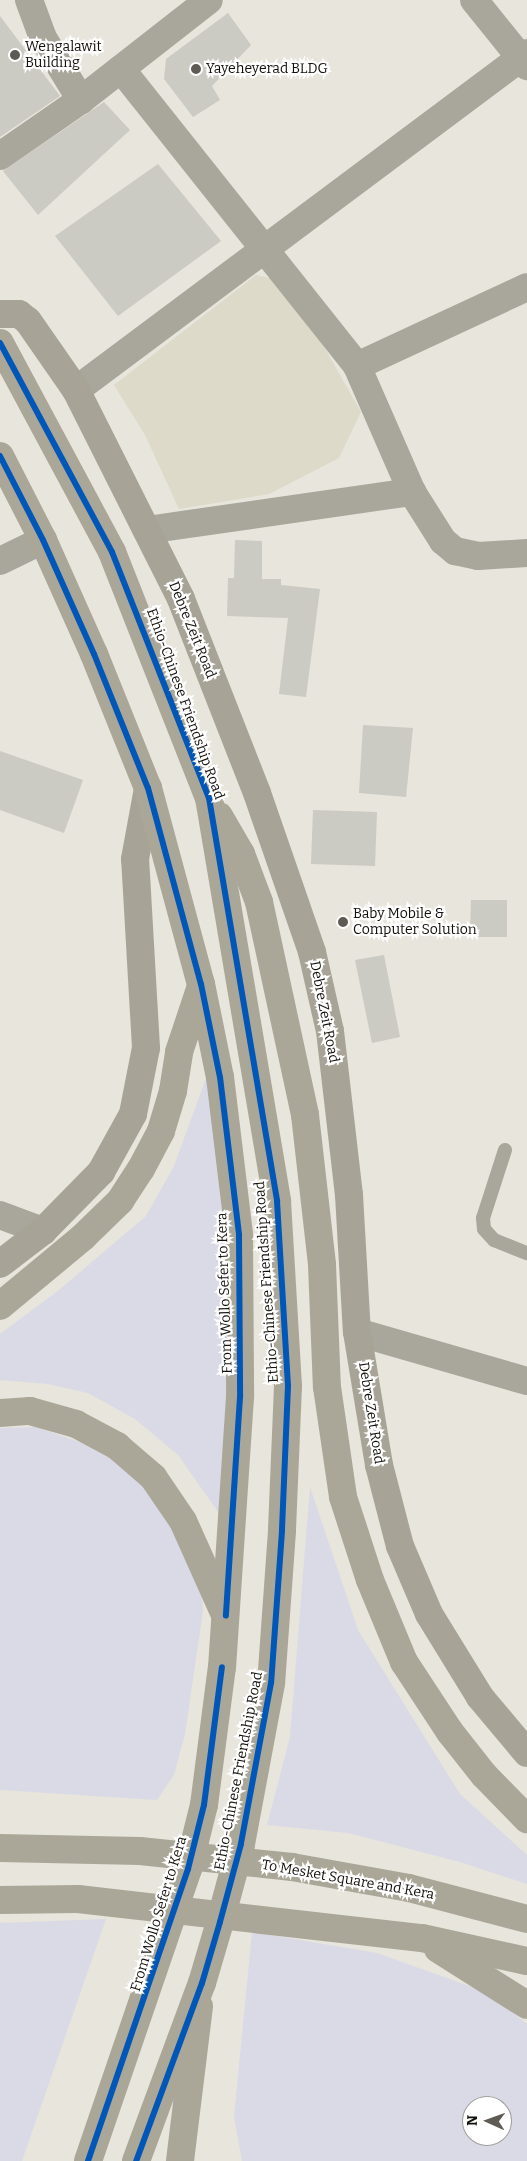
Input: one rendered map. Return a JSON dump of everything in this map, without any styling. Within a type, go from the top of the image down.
[{"type":"main road","name":"Debre Zeit Road","points":[[0,314],[19,314],[28,321],[76,390],[147,530],[196,636],[260,802],[312,952],[330,1031],[349,1195],[357,1332],[379,1465],[400,1546],[429,1614],[470,1680],[527,1753]]},
{"type":"main road","name":"Ethio-Chinese Friendship Road","points":[[0,343],[112,552],[209,798],[277,1201],[288,1386],[282,1531],[271,1684],[240,1844],[202,1983],[136,2161]]},
{"type":"main road","points":[[0,456],[43,540],[148,788],[135,859],[146,1048],[133,1114],[101,1172],[43,1231],[0,1264]]},
{"type":"main road","name":"From Wollo Sefer to Kera","points":[[88,2161],[188,1869],[204,1805],[222,1666],[240,1398],[239,1235],[220,1077],[201,984],[172,886],[148,788]]},
{"type":"main road","points":[[209,798],[241,854],[259,902],[305,1115],[322,1265],[327,1387],[343,1497],[370,1580],[404,1662],[467,1754],[527,1818]]},
{"type":"main road","points":[[0,1306],[95,1225],[120,1201],[141,1169],[160,1131],[173,1091],[179,1052],[201,984]]},
{"type":"main road","points":[[0,1413],[30,1412],[76,1424],[117,1446],[153,1477],[183,1521],[226,1616]]},
{"type":"main road","name":"To Mesket Square and Kera","points":[[6,1846],[140,1852],[292,1867],[409,1888],[527,1919]]},
{"type":"main road","points":[[0,1900],[78,1899],[422,1938],[527,1961]]},
{"type":"main road","points":[[422,1938],[527,2005]]},
{"type":"main road","points":[[180,2161],[202,1983]]},
{"type":"street","points":[[29,0],[43,38],[81,100]]},
{"type":"street","points":[[0,156],[81,100],[209,0]]},
{"type":"street","points":[[76,390],[266,248],[525,59],[474,0]]},
{"type":"street","points":[[121,69],[266,248],[357,366],[412,492],[443,541],[455,551],[478,556],[527,553]]},
{"type":"street","points":[[357,366],[527,287]]},
{"type":"street","points":[[147,530],[412,492]]},
{"type":"street","points":[[0,561],[43,540]]},
{"type":"street","points":[[0,1215],[43,1231]]},
{"type":"street","points":[[357,1332],[527,1381]]},
{"type":"lane","points":[[505,1150],[483,1218],[484,1229],[494,1240],[527,1253]]},
{"type":"shaded area","points":[[256,275],[278,280],[318,336],[361,412],[339,458],[269,494],[179,509],[145,435],[114,385]]},
{"type":"shaded area","points":[[209,1070],[223,1168],[231,1315],[221,1516],[178,1455],[135,1419],[88,1393],[48,1384],[0,1380],[0,1334],[59,1290],[146,1216],[174,1166]]},
{"type":"shaded area","points":[[36,1427],[126,1458],[201,1561],[203,1611],[185,1734],[174,1775],[157,1800],[0,1790],[0,1428]]},
{"type":"shaded area","points":[[310,1487],[358,1630],[460,1794],[527,1855],[527,1884],[460,1862],[348,1833],[267,1825],[290,1737]]},
{"type":"shaded area","points":[[106,1919],[22,2161],[0,2161],[0,1923]]},
{"type":"shaded area","points":[[252,1932],[377,1953],[486,1992],[527,2024],[527,2161],[242,2161],[234,2117]]},
{"type":"building","name":"Yayeheyerad BLDG","points":[[228,13],[251,45],[212,86],[220,100],[193,117],[164,79],[166,59]]},
{"type":"building","name":"Wengalawit Building","points":[[0,16],[60,96],[0,137]]},
{"type":"building","points":[[104,102],[130,130],[38,215],[3,171]]},
{"type":"building","points":[[158,164],[221,241],[118,316],[55,236]]},
{"type":"building","points":[[235,540],[262,541],[262,579],[281,579],[281,585],[320,589],[306,697],[279,694],[288,618],[227,616],[228,578],[234,578]]},
{"type":"building","points":[[363,725],[413,728],[406,797],[359,793]]},
{"type":"building","points":[[0,751],[83,780],[64,833],[0,810]]},
{"type":"building","points":[[313,810],[377,812],[375,866],[311,864]]},
{"type":"building","points":[[471,900],[507,900],[507,937],[470,937]]},
{"type":"building","points":[[384,955],[400,1037],[372,1043],[355,960]]},
{"type":"cycle path","points":[[0,343],[112,552],[209,798],[277,1201],[288,1386],[282,1531],[271,1683],[241,1844],[220,1922],[202,1983],[136,2161]]},
{"type":"cycle path","points":[[0,456],[43,540],[94,654],[148,788],[201,984],[220,1077],[239,1235],[240,1397],[226,1616]]},
{"type":"cycle path","points":[[88,2161],[188,1869],[204,1805],[222,1667]]},
{"type":"place","name":"Wengalawit Building","points":[[15,55]]},
{"type":"place","name":"Yayeheyerad BLDG","points":[[196,69]]},
{"type":"place","name":"Baby Mobile & Computer Solution","points":[[343,922]]}]
